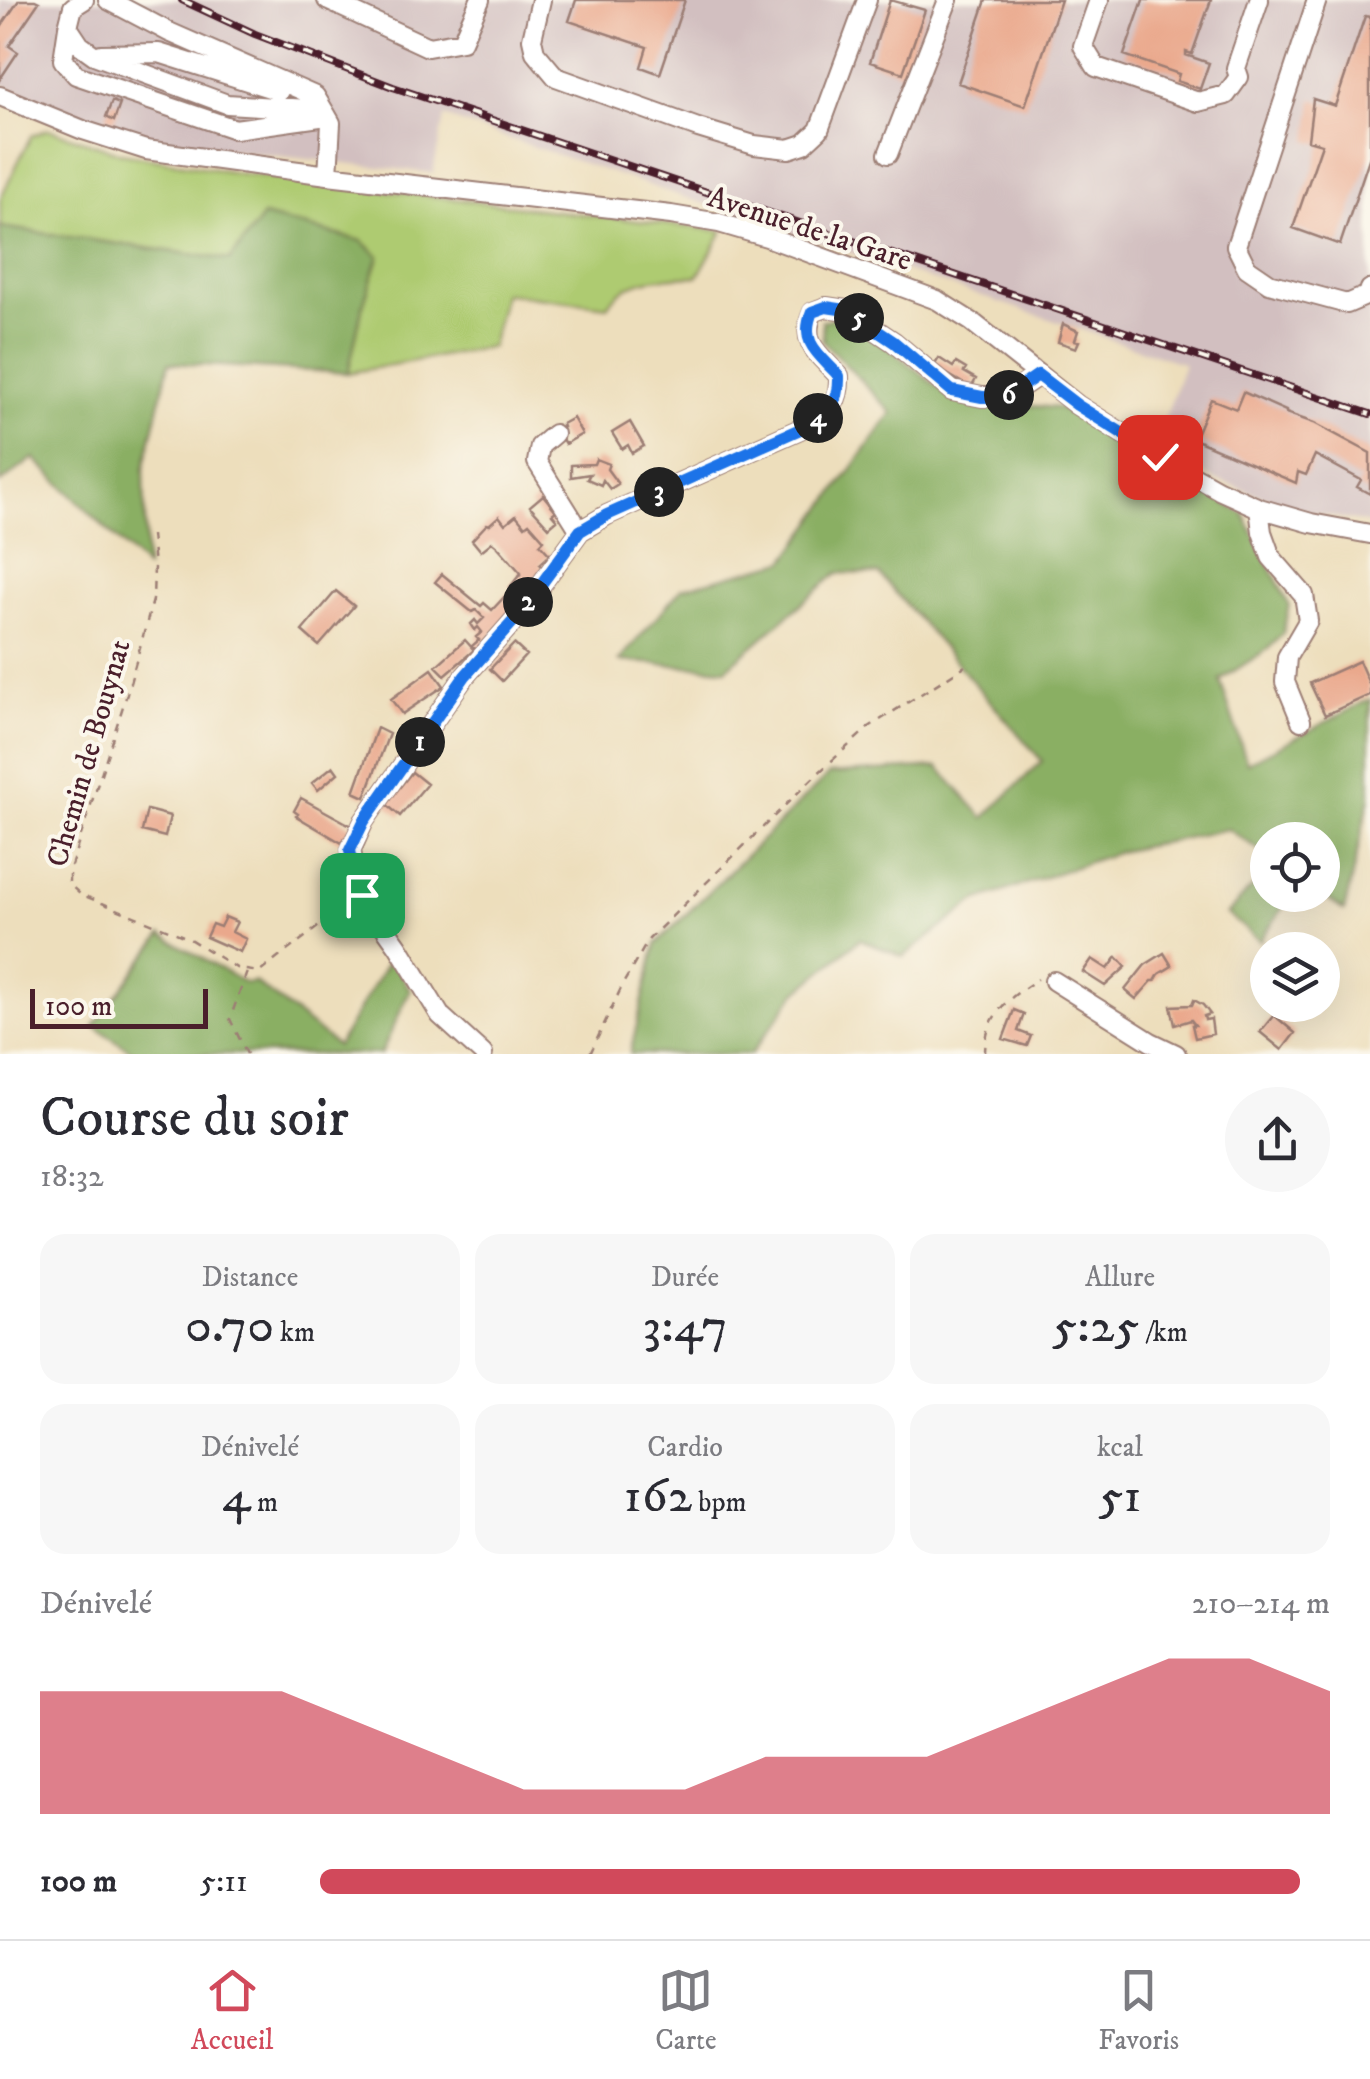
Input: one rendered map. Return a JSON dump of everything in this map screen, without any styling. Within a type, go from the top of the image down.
[{"type":"street","points":[[84,0],[73,8],[63,60],[76,75],[235,129],[328,116]]},
{"type":"street","points":[[108,0],[311,103],[328,116],[332,123],[328,175]]},
{"type":"street","points":[[328,0],[428,47],[462,41],[480,0]]},
{"type":"street","points":[[541,0],[532,40],[535,52],[556,76],[698,128],[754,145],[789,148],[804,144],[819,130],[867,0]]},
{"type":"street","points":[[888,154],[948,0]]},
{"type":"street","points":[[1099,0],[1083,46],[1096,67],[1198,102],[1226,95],[1239,77],[1236,68],[1259,0]]},
{"type":"street","points":[[1317,0],[1236,246],[1247,268],[1269,283],[1347,304],[1368,294],[1370,289]]},
{"type":"street","points":[[68,27],[80,45],[94,55],[227,104],[311,103]]},
{"type":"street","points":[[94,55],[159,53],[311,103]]},
{"type":"street","name":"Avenue de la Gare","points":[[0,96],[83,130],[146,150],[671,215],[735,228],[890,280],[937,300],[972,322],[1077,405],[1160,457],[1258,508],[1370,534]]},
{"type":"street","points":[[483,1054],[440,1015],[356,886],[350,850],[364,821],[465,676],[518,616],[580,531],[607,515],[807,426],[832,408],[839,391],[839,376],[811,346],[806,326],[812,312],[826,307],[846,310],[894,342],[952,391],[1006,397],[1038,375]]},
{"type":"street","points":[[554,434],[540,446],[537,462],[580,531]]},
{"type":"street","points":[[1258,508],[1272,557],[1304,595],[1308,621],[1287,657],[1285,682],[1301,721]]},
{"type":"street","points":[[1054,981],[1176,1054]]},
{"type":"path","name":"Chemin de Bouynat","points":[[151,535],[152,600],[127,694],[69,872],[69,884],[80,894],[188,938],[238,969],[248,970]]},
{"type":"path","points":[[590,1054],[649,940],[869,727],[965,666]]},
{"type":"path","points":[[247,1054],[230,1019],[248,970],[260,972],[362,895]]},
{"type":"path","points":[[985,1054],[985,1036],[992,1016],[1036,979],[1054,981]]},
{"type":"shaded area","points":[[0,0],[1370,0],[1370,524],[1299,510],[1214,479],[1157,441],[1184,364],[444,117],[433,173],[171,144],[74,117],[0,84]]},
{"type":"green space","points":[[48,129],[121,153],[237,173],[723,231],[698,276],[636,283],[607,306],[504,293],[491,347],[348,373],[362,308],[379,256],[264,216],[231,260],[0,227],[0,199],[31,136]]},
{"type":"green space","points":[[263,216],[362,241],[379,256],[362,308],[348,373],[169,363],[144,469],[146,568],[34,458],[0,483],[0,227],[230,260]]},
{"type":"green space","points":[[836,317],[855,321],[954,400],[1060,408],[1244,514],[1289,605],[1283,633],[1268,649],[1220,680],[1247,763],[1370,699],[1370,797],[1344,911],[1340,908],[1340,822],[1250,822],[1250,844],[1228,829],[1118,852],[976,901],[903,957],[860,939],[797,992],[751,1054],[630,1054],[656,944],[829,774],[938,767],[984,818],[1042,761],[879,574],[837,573],[726,669],[619,661],[682,588],[785,561],[892,413],[823,341],[822,321]]},
{"type":"green space","points":[[1250,890],[1250,912],[1280,912],[1266,932],[1250,933],[1227,914]]},
{"type":"green space","points":[[162,935],[245,983],[255,982],[337,1046],[391,956],[410,990],[381,1054],[136,1054],[94,1026]]},
{"type":"building","points":[[19,0],[39,2],[9,46],[18,52],[0,79],[0,28]]},
{"type":"building","points":[[576,0],[685,0],[660,74],[641,67],[647,47],[569,21]]},
{"type":"building","points":[[890,0],[925,10],[903,73],[870,62]]},
{"type":"building","points":[[986,0],[1061,0],[1025,106],[958,83]]},
{"type":"building","points":[[1143,0],[1211,0],[1192,54],[1186,52],[1209,63],[1200,89],[1177,81],[1179,74],[1124,55]]},
{"type":"building","points":[[1365,16],[1370,17],[1370,156],[1340,245],[1293,228],[1322,144],[1308,140],[1313,99],[1335,106]]},
{"type":"building","points":[[112,101],[120,104],[114,121],[106,117]]},
{"type":"building","points":[[1063,324],[1078,331],[1076,348],[1058,342]]},
{"type":"building","points":[[939,358],[953,367],[956,363],[966,369],[964,372],[976,379],[971,388],[934,366]]},
{"type":"building","points":[[1243,392],[1370,453],[1370,494],[1357,487],[1361,480],[1315,455],[1306,475],[1298,472],[1296,483],[1194,439],[1211,399],[1236,409]]},
{"type":"building","points":[[573,418],[582,434],[565,444],[557,430]]},
{"type":"building","points":[[630,422],[644,446],[632,453],[628,445],[622,449],[612,433]]},
{"type":"building","points":[[596,459],[609,464],[607,469],[618,484],[610,489],[603,480],[601,485],[587,479],[590,474],[571,477],[571,465],[594,464]]},
{"type":"building","points":[[543,495],[556,511],[552,514],[557,520],[549,527],[530,506]]},
{"type":"building","points":[[516,515],[544,540],[540,544],[550,555],[540,564],[544,568],[522,596],[510,587],[521,573],[497,546],[492,542],[481,551],[472,540],[499,516],[505,524]]},
{"type":"building","points":[[442,574],[481,606],[484,603],[492,610],[508,593],[517,600],[517,606],[478,652],[472,646],[482,632],[471,624],[484,618],[435,582]]},
{"type":"building","points":[[336,591],[354,606],[319,646],[302,631]]},
{"type":"building","points":[[465,640],[474,650],[445,675],[436,666]]},
{"type":"building","points":[[514,644],[526,655],[502,681],[490,669]]},
{"type":"building","points":[[1359,661],[1370,695],[1325,715],[1310,683]]},
{"type":"building","points":[[432,669],[444,686],[402,714],[391,699]]},
{"type":"building","points":[[377,728],[389,734],[365,797],[354,792]]},
{"type":"building","points":[[333,766],[338,773],[318,790],[312,783]]},
{"type":"building","points":[[412,772],[427,784],[400,816],[386,804]]},
{"type":"building","points":[[301,798],[352,826],[342,843],[296,816],[294,811]]},
{"type":"building","points":[[147,810],[170,816],[165,837],[142,831]]},
{"type":"building","points":[[225,917],[237,922],[232,932],[246,939],[240,952],[206,937],[212,924],[220,927]]},
{"type":"building","points":[[1164,953],[1172,966],[1136,999],[1125,990],[1145,965]]},
{"type":"building","points":[[1117,957],[1126,967],[1105,986],[1083,972],[1092,959],[1108,969]]},
{"type":"building","points":[[1194,1000],[1210,1014],[1204,1016],[1205,1020],[1211,1019],[1213,1034],[1195,1038],[1191,1020],[1175,1025],[1171,1006],[1192,1005]]},
{"type":"building","points":[[1014,1010],[1024,1014],[1018,1031],[1031,1036],[1027,1046],[1003,1039]]},
{"type":"building","points":[[1268,1022],[1282,1022],[1295,1033],[1282,1050],[1260,1032]]},
{"type":"railway","points":[[182,0],[255,34],[393,87],[1370,414]]},
{"type":"route","points":[[362,895],[356,886],[350,850],[364,821],[465,676],[518,616],[580,531],[607,515],[807,426],[832,408],[839,391],[839,376],[811,346],[806,326],[812,312],[826,307],[846,310],[894,342],[952,391],[1006,397],[1038,375],[1077,405],[1160,457]]}]
